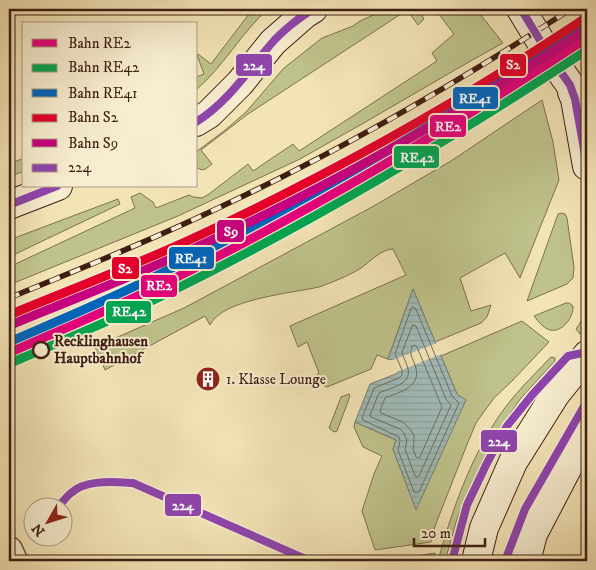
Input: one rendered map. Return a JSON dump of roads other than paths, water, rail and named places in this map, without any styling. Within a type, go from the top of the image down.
[{"type":"main road","points":[[198,121],[208,114],[240,83],[272,42],[313,9]]},
{"type":"main road","points":[[522,9],[547,52],[587,109]]},
{"type":"main road","points":[[570,85],[587,125]]},
{"type":"main road","points":[[570,85],[575,99],[587,166]]},
{"type":"main road","points":[[9,205],[53,188]]},
{"type":"main road","points":[[476,561],[484,528],[513,462],[555,395],[587,355]]},
{"type":"main road","points":[[526,561],[533,534],[587,433]]},
{"type":"street","points":[[9,550],[14,561]]},
{"type":"water","points":[[413,289],[457,394],[466,400],[416,510],[393,449],[396,440],[355,422],[370,384],[398,373],[392,359],[388,359]]},
{"type":"railway","points":[[9,298],[179,226],[321,157],[448,86],[571,9]]},
{"type":"rail line","name":"S2","points":[[9,315],[175,247],[298,187],[445,106],[587,17]]},
{"type":"rail line","name":"S9","points":[[13,324],[178,256],[301,197],[494,89],[587,29]]},
{"type":"rail line","name":"RE41","points":[[9,342],[142,283],[322,189],[479,96],[581,30]]},
{"type":"rail line","name":"RE2","points":[[9,353],[146,292],[327,198],[432,136],[587,38]]},
{"type":"rail line","name":"RE42","points":[[13,362],[149,302],[276,237],[434,147],[587,50]]},
{"type":"place","name":"Recklinghausen Hauptbahnhof","points":[[41,350]]},
{"type":"place","name":"1. Klasse Lounge","points":[[208,379]]}]
